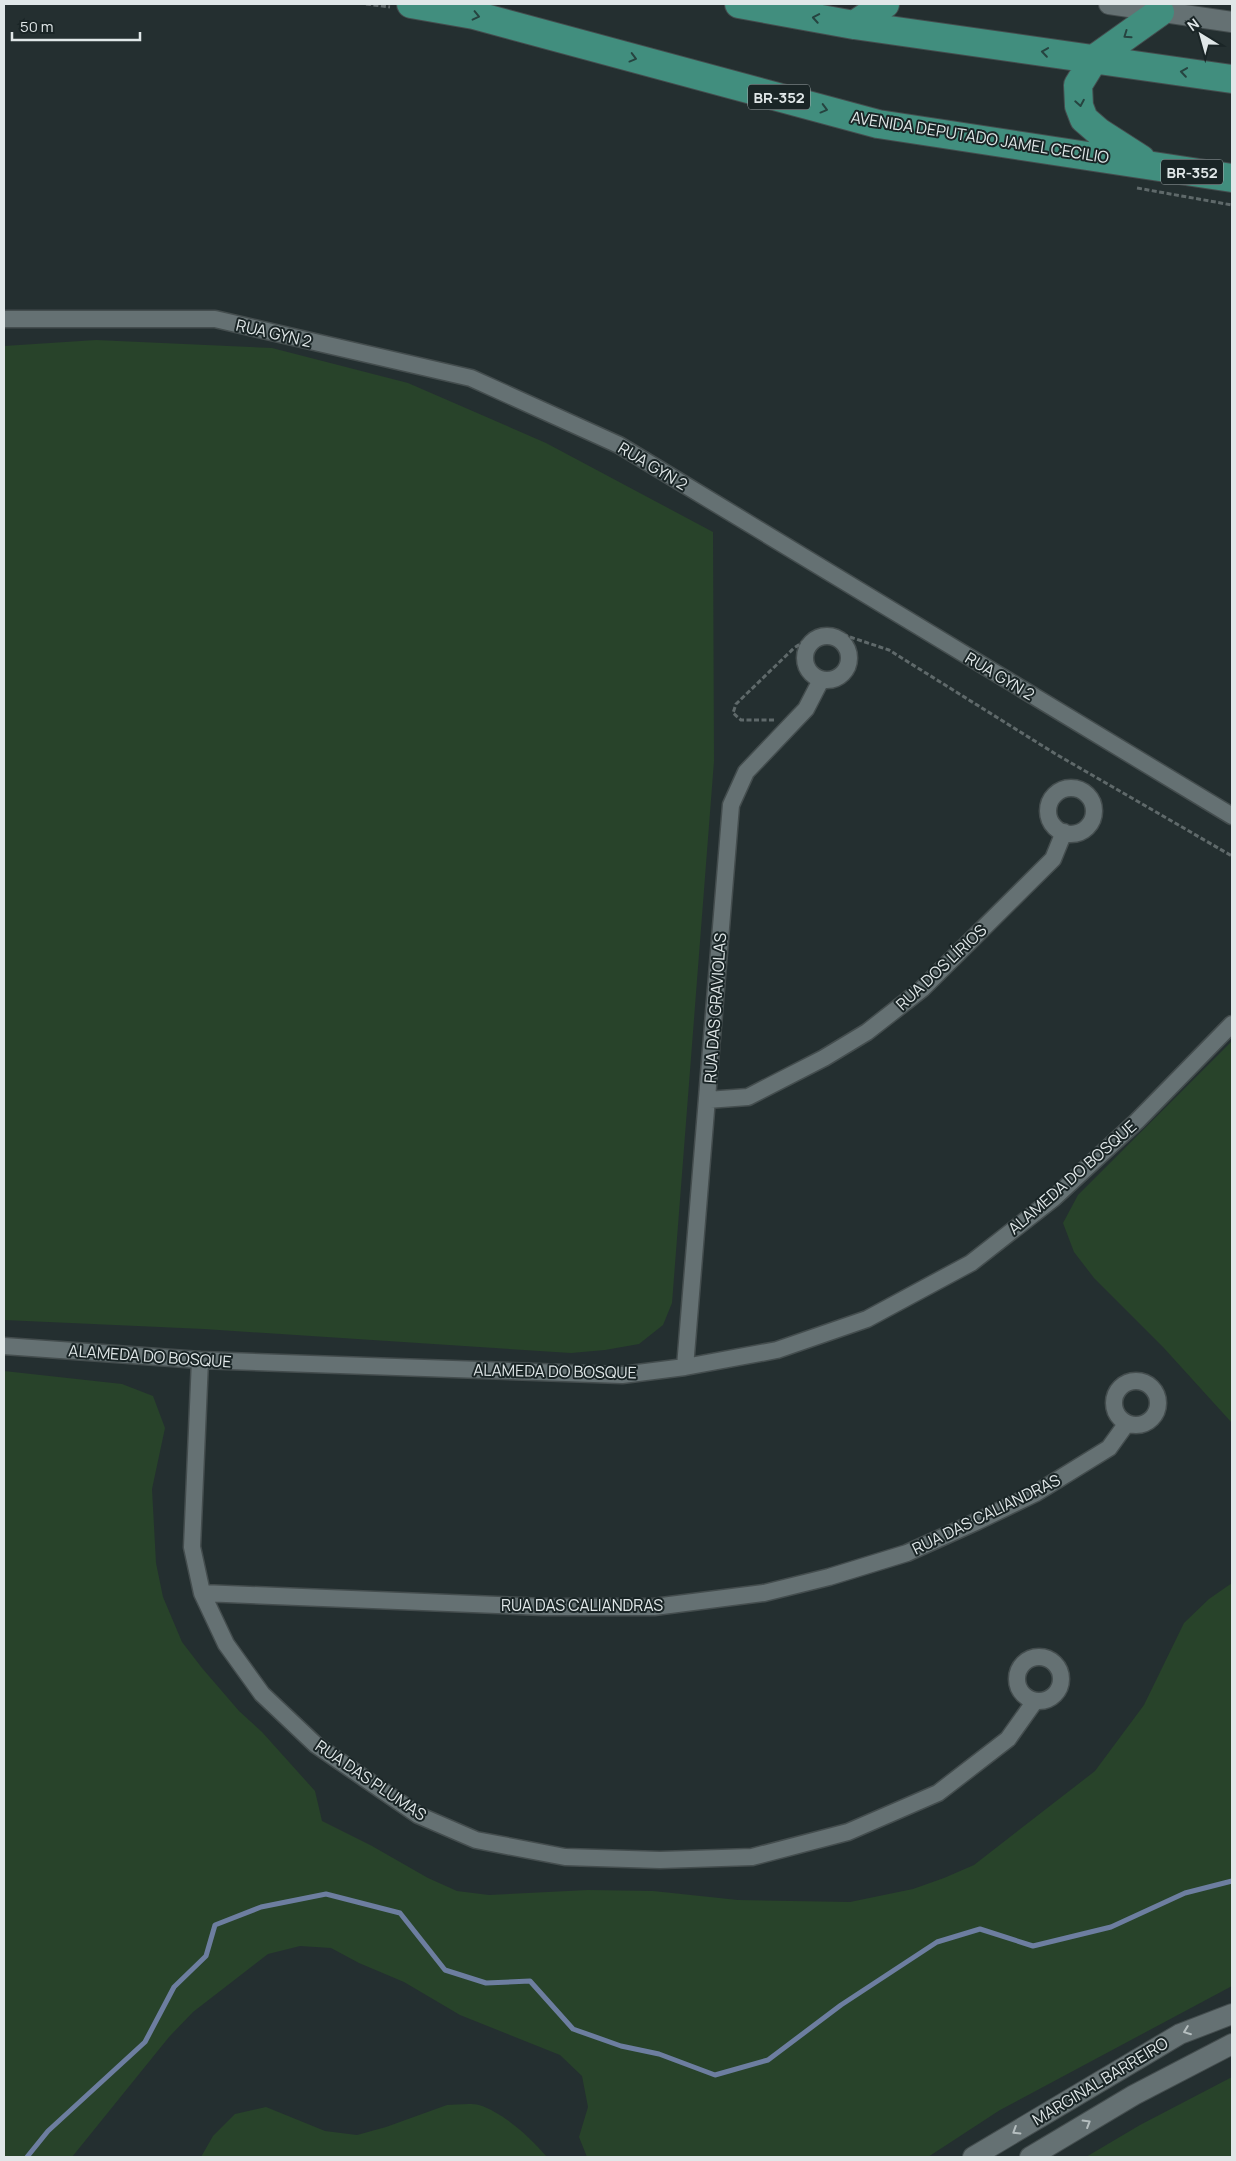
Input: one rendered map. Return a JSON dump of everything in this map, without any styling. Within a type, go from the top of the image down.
[{"type":"highway","name":"AVENIDA DEPUTADO JAMEL CECILIO","points":[[411,4],[474,15],[878,124],[1232,178]]},
{"type":"highway","points":[[739,4],[854,25],[1232,79]]},
{"type":"highway","points":[[854,25],[884,4]]},
{"type":"highway","points":[[1151,165],[1099,132],[1084,118],[1079,106],[1078,85],[1094,59],[1160,12]]},
{"type":"street","points":[[1109,4],[1232,22]]},
{"type":"street","name":"RUA GYN 2","points":[[4,319],[215,319],[472,378],[618,445],[1232,816]]},
{"type":"street","name":"RUA DAS GRAVIOLAS","points":[[685,1367],[708,1100],[730,805],[746,772],[806,709],[822,680]]},
{"type":"street","name":"RUA DOS LÍRIOS","points":[[708,1100],[748,1097],[824,1058],[867,1032],[922,989],[1053,858],[1064,832]]},
{"type":"street","name":"ALAMEDA DO BOSQUE","points":[[4,1346],[200,1360],[622,1375],[685,1367],[777,1350],[867,1319],[971,1263],[1054,1198],[1137,1121],[1232,1024]]},
{"type":"street","name":"RUA DAS PLUMAS","points":[[200,1360],[192,1547],[202,1593],[226,1644],[262,1694],[316,1745],[418,1815],[476,1840],[565,1857],[660,1860],[752,1857],[848,1832],[938,1793],[1008,1739],[1035,1701]]},
{"type":"street","name":"RUA DAS CALIANDRAS","points":[[202,1593],[544,1606],[654,1608],[764,1593],[829,1577],[907,1553],[978,1521],[1036,1492],[1109,1448],[1127,1423]]},
{"type":"street","name":"MARGINAL BARREIRO","points":[[973,2157],[1180,2034],[1232,2014]]},
{"type":"street","name":"MARGINAL BARREIRO","points":[[1030,2157],[1134,2095],[1232,2044]]},
{"type":"path","points":[[796,719],[741,720],[733,713],[736,704],[794,648],[819,632],[842,634],[889,650],[1054,753],[1232,856]]},
{"type":"green space","points":[[96,340],[272,348],[408,383],[546,443],[713,532],[714,761],[672,1303],[663,1325],[639,1344],[571,1353],[204,1329],[4,1320],[4,346]]},
{"type":"green space","points":[[1232,1041],[1232,1423],[1163,1347],[1094,1278],[1074,1252],[1063,1223],[1078,1195]]},
{"type":"green space","points":[[4,1371],[122,1384],[153,1396],[165,1428],[152,1489],[156,1563],[163,1597],[182,1642],[239,1711],[262,1732],[315,1791],[322,1821],[372,1846],[428,1878],[457,1891],[489,1895],[588,1890],[653,1891],[738,1900],[850,1902],[913,1889],[944,1878],[974,1865],[1095,1771],[1144,1705],[1184,1623],[1209,1599],[1232,1583],[1232,1986],[1000,2110],[928,2157],[587,2157],[579,2137],[588,2107],[582,2076],[560,2055],[460,2015],[404,1982],[359,1963],[331,1948],[300,1946],[268,1954],[193,2012],[169,2037],[72,2157],[4,2157]]},
{"type":"green space","points":[[1232,2077],[1232,2157],[1086,2157],[1140,2125]]},
{"type":"green space","points":[[475,2104],[498,2114],[516,2126],[547,2157],[201,2157],[213,2136],[235,2114],[266,2107],[325,2131],[357,2135],[386,2127],[447,2105]]},
{"type":"waterway","points":[[27,2157],[48,2131],[145,2042],[174,1987],[206,1956],[215,1925],[261,1907],[326,1894],[400,1913],[445,1970],[486,1983],[530,1981],[573,2029],[621,2046],[659,2054],[715,2075],[768,2060],[841,2005],[937,1942],[980,1929],[1033,1946],[1111,1927],[1185,1893],[1232,1881]]}]
